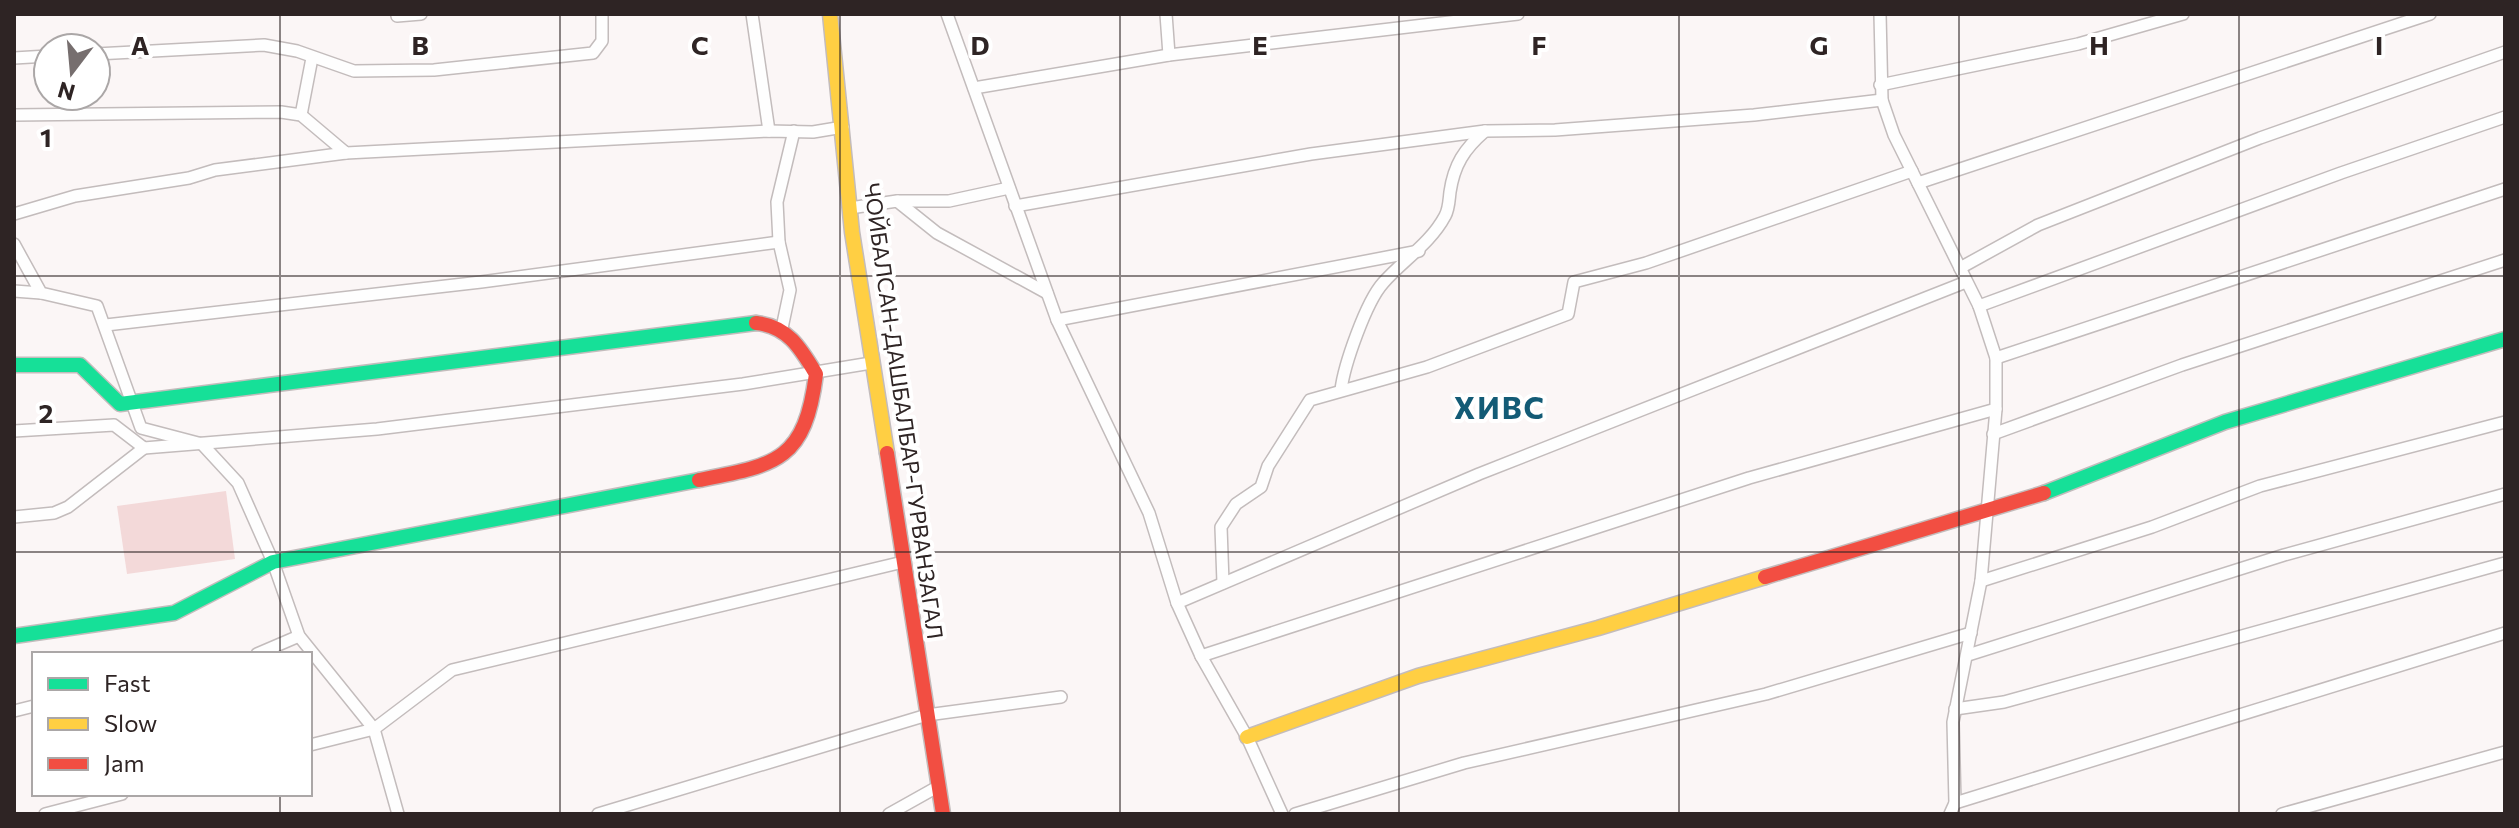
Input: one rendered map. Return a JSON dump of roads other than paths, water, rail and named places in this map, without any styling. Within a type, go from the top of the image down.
[{"type":"street","points":[[397,16],[421,14]]},
{"type":"street","points":[[112,53],[264,45],[297,51],[354,71],[434,70],[593,53],[602,41],[602,14]]},
{"type":"street","points":[[752,14],[769,131]]},
{"type":"street","name":"ЧОЙБАЛСАН-ДАШБАЛБАР-ГУРВАНЗАГАЛ","points":[[830,14],[850,208],[871,363],[943,814]]},
{"type":"street","points":[[947,14],[1057,320],[1149,513],[1177,603],[1201,656],[1247,737],[1282,814]]},
{"type":"street","points":[[1166,14],[1169,55]]},
{"type":"street","points":[[974,88],[1169,55],[1518,14]]},
{"type":"street","points":[[1880,14],[1882,100],[1912,171],[1979,306],[1996,358],[1989,510],[1981,581],[1955,709],[1953,808],[2505,633]]},
{"type":"street","points":[[1880,85],[2078,44],[2183,14]]},
{"type":"street","points":[[1918,183],[2430,14]]},
{"type":"street","points":[[1960,268],[2038,225],[2260,138],[2505,52]]},
{"type":"street","points":[[301,115],[312,58]]},
{"type":"street","points":[[1015,206],[1311,154],[1485,131],[1555,130],[1739,117],[1882,100]]},
{"type":"street","points":[[14,115],[301,115],[346,153]]},
{"type":"street","points":[[1979,306],[2341,173],[2505,117]]},
{"type":"street","points":[[14,214],[75,196],[189,178],[215,170],[346,153],[843,127]]},
{"type":"street","points":[[782,328],[790,290],[779,242],[777,202],[794,131]]},
{"type":"street","points":[[1341,390],[1344,365],[1381,284],[1419,251],[1447,214],[1453,173],[1466,148],[1485,131]]},
{"type":"street","points":[[1223,583],[1221,527],[1236,504],[1261,487],[1268,466],[1310,400],[1427,367],[1568,314],[1574,282],[1646,263],[1912,171]]},
{"type":"street","points":[[850,208],[897,201],[949,201],[1009,188]]},
{"type":"street","points":[[1996,358],[2505,189]]},
{"type":"street","points":[[897,201],[937,233],[1047,293]]},
{"type":"street","points":[[106,325],[481,282],[779,242]]},
{"type":"street","points":[[14,244],[41,293]]},
{"type":"street","points":[[1057,320],[1419,251]]},
{"type":"street","points":[[1993,434],[2182,365],[2505,260]]},
{"type":"street","points":[[1177,603],[1479,474],[1966,282]]},
{"type":"street","points":[[14,291],[94,304],[106,325],[129,402],[141,428],[202,444],[238,483],[273,562],[299,636],[312,652]]},
{"type":"street","points":[[14,365],[80,365],[115,403],[749,322],[769,322],[782,328],[798,343],[816,374],[808,415],[794,442],[778,460],[741,472],[273,562],[174,613],[14,636]]},
{"type":"street","points":[[1247,737],[1418,676],[1598,628],[2063,487],[2127,456],[2231,419],[2505,339]]},
{"type":"street","points":[[14,517],[54,513],[68,507],[144,448],[377,429],[816,374],[871,363]]},
{"type":"street","points":[[1201,656],[1749,478],[1996,409]]},
{"type":"street","points":[[1981,581],[2152,527],[2260,486],[2505,422]]},
{"type":"street","points":[[14,431],[114,425],[144,448]]},
{"type":"street","points":[[1968,655],[2208,578],[2505,494]]},
{"type":"street","points":[[312,744],[374,729],[452,670],[903,562]]},
{"type":"street","points":[[1955,709],[2004,702],[2505,563]]},
{"type":"street","points":[[1295,814],[1464,763],[1766,694],[1971,633]]},
{"type":"street","points":[[262,652],[299,636]]},
{"type":"street","points":[[312,652],[374,729],[398,814]]},
{"type":"street","points":[[598,814],[927,715],[1061,697]]},
{"type":"street","points":[[2282,814],[2505,752]]},
{"type":"street","points":[[889,814],[939,786]]},
{"type":"street","points":[[45,814],[114,796]]},
{"type":"district","name":"ХИВС","points":[[1500,406]]}]
